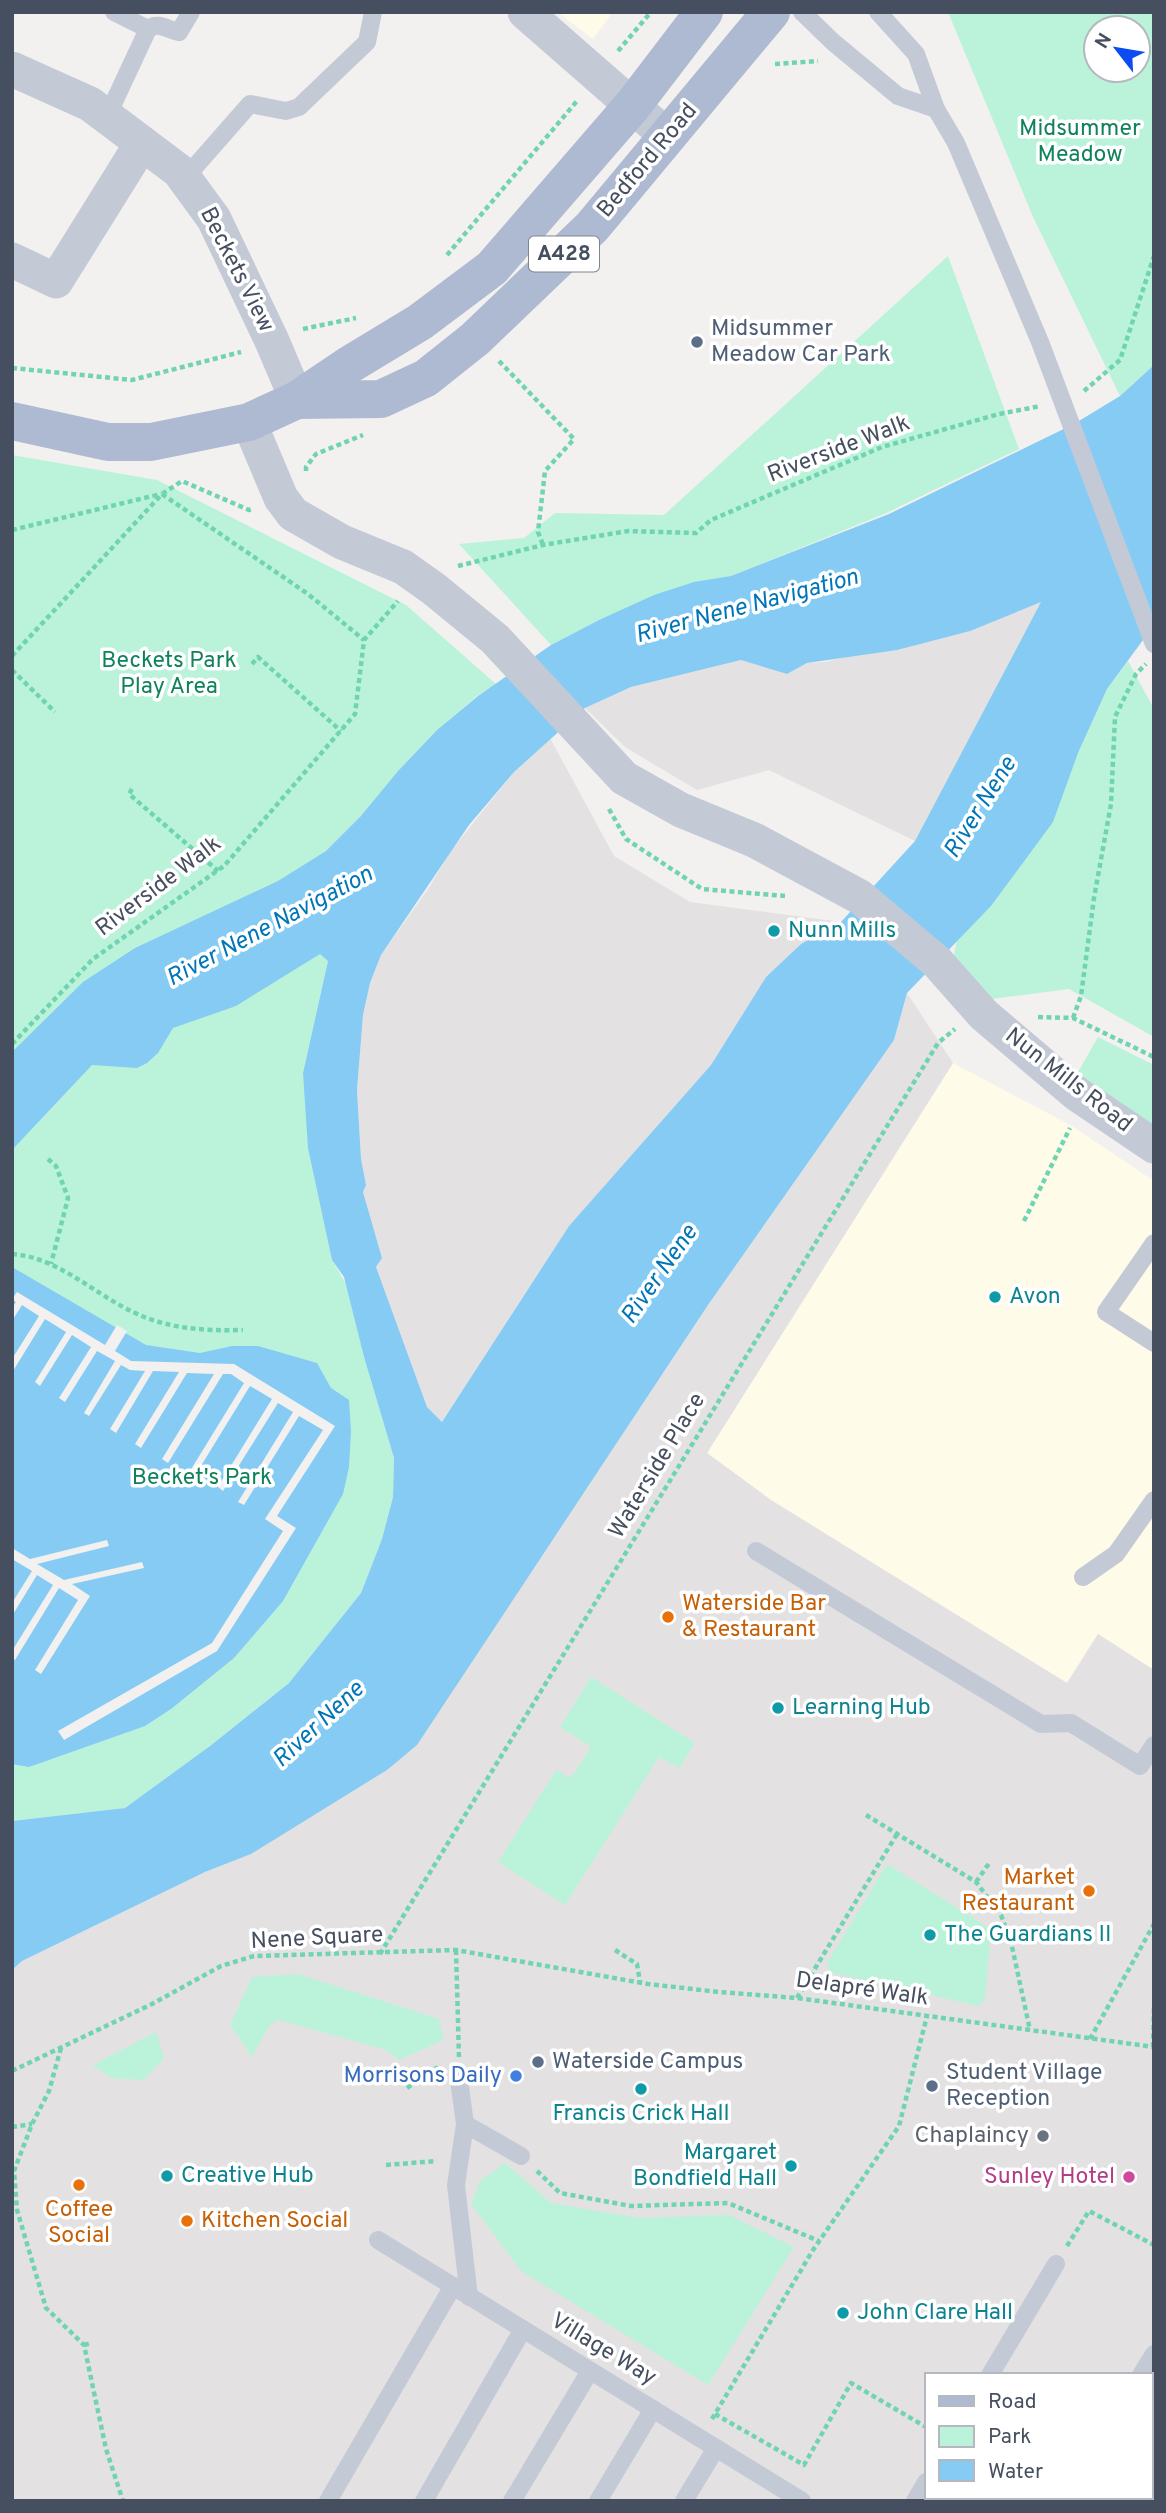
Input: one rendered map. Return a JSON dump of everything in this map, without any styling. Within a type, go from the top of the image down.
[{"type":"main road","name":"Bedford Road","points":[[12,421],[108,442],[151,442],[249,422],[297,400],[420,322],[492,268],[633,105],[704,12]]},
{"type":"main road","name":"Bedford Road","points":[[297,400],[381,399],[426,378],[475,339],[592,227],[772,12]]},
{"type":"street","points":[[525,12],[668,137]]},
{"type":"street","name":"Beckets View","points":[[12,69],[90,104],[179,171],[214,219],[297,400]]},
{"type":"street","points":[[12,260],[56,281],[142,143]]},
{"type":"street","name":"Nun Mills Road","points":[[249,422],[281,498],[293,514],[342,542],[403,567],[495,639],[615,792],[681,810],[754,840],[860,897],[937,962],[984,1015],[1077,1094],[1154,1146]]},
{"type":"lane","points":[[114,12],[148,29]]},
{"type":"lane","points":[[107,117],[148,29],[160,25],[179,32],[191,12]]},
{"type":"lane","points":[[185,178],[250,104],[286,111],[299,107],[367,42],[373,12]]},
{"type":"lane","points":[[802,12],[898,96],[936,109]]},
{"type":"lane","points":[[878,12],[916,54],[936,109],[956,143],[1040,342],[1154,644]]},
{"type":"lane","points":[[1154,1243],[1106,1312],[1154,1343]]},
{"type":"lane","points":[[1083,1577],[1116,1554],[1154,1500]]},
{"type":"lane","points":[[756,1551],[1041,1724],[1071,1723],[1140,1766],[1154,1745]]},
{"type":"lane","points":[[459,2080],[465,2124],[456,2185],[469,2297]]},
{"type":"lane","points":[[465,2124],[521,2156]]},
{"type":"lane","name":"Village Way","points":[[378,2240],[708,2443],[779,2495],[802,2501]]},
{"type":"lane","points":[[991,2373],[1056,2264]]},
{"type":"lane","points":[[328,2501],[453,2286]]},
{"type":"lane","points":[[424,2501],[523,2329]]},
{"type":"lane","points":[[1142,2373],[1154,2354]]},
{"type":"lane","points":[[512,2501],[590,2371]]},
{"type":"lane","points":[[598,2501],[653,2409]]},
{"type":"lane","points":[[684,2501],[708,2443]]},
{"type":"lane","points":[[915,2501],[925,2484]]},
{"type":"path","points":[[616,54],[651,12]]},
{"type":"path","points":[[444,259],[582,95]]},
{"type":"path","points":[[1081,393],[1120,360],[1154,256]]},
{"type":"path","points":[[294,331],[357,318]]},
{"type":"path","points":[[12,368],[132,380],[252,348]]},
{"type":"path","points":[[494,355],[574,439],[545,471],[538,531],[543,545]]},
{"type":"path","name":"Riverside Walk","points":[[455,566],[543,545],[628,531],[696,533],[711,520],[882,447],[999,414],[1048,405]]},
{"type":"path","points":[[12,656],[162,494],[182,481],[249,510]]},
{"type":"path","points":[[12,530],[162,494],[308,594],[364,640],[403,595]]},
{"type":"path","name":"Riverside Walk","points":[[12,1044],[93,959],[218,871],[341,731],[355,714],[364,640]]},
{"type":"path","points":[[1154,655],[1136,674],[1115,717],[1111,804],[1094,898],[1081,996],[1073,1018],[1154,1057]]},
{"type":"path","points":[[252,664],[258,657],[341,731]]},
{"type":"path","points":[[12,670],[55,712]]},
{"type":"path","points":[[132,789],[129,794],[218,871]]},
{"type":"path","points":[[615,792],[626,839],[702,889],[798,897]]},
{"type":"path","name":"Waterside Place","points":[[380,1954],[938,1043],[961,1024],[984,1015]]},
{"type":"path","points":[[1024,1221],[1075,1119]]},
{"type":"path","points":[[48,1159],[55,1166],[68,1198],[51,1264]]},
{"type":"path","points":[[12,1254],[31,1256],[51,1264],[132,1311],[161,1324],[202,1331],[243,1330]]},
{"type":"path","points":[[866,1815],[976,1882],[1001,1915],[1011,1942],[1030,2030]]},
{"type":"path","points":[[797,1998],[897,1834]]},
{"type":"path","points":[[976,1882],[990,1862]]},
{"type":"path","points":[[1090,2039],[1154,1924]]},
{"type":"path","points":[[456,1950],[459,2080]]},
{"type":"path","name":"Nene Square","points":[[12,2071],[152,2004],[222,1966],[254,1956],[456,1950],[565,1969]]},
{"type":"path","points":[[615,1950],[637,1964],[640,1982]]},
{"type":"path","name":"Delapré Walk","points":[[565,1969],[640,1982],[797,1998],[1154,2047]]},
{"type":"path","points":[[1154,2007],[1154,2047]]},
{"type":"path","points":[[708,2443],[715,2414],[819,2241],[899,2126],[927,2016]]},
{"type":"path","points":[[61,2047],[49,2091],[32,2124],[14,2171],[17,2210],[46,2308],[85,2345],[106,2449],[122,2501]]},
{"type":"path","points":[[453,2057],[459,2053]]},
{"type":"path","points":[[407,2088],[447,2061]]},
{"type":"path","points":[[12,2127],[32,2124]]},
{"type":"path","points":[[521,2156],[560,2193],[631,2206],[728,2203],[819,2241]]},
{"type":"path","points":[[386,2165],[460,2158]]},
{"type":"path","points":[[1056,2264],[1089,2211],[1154,2245]]},
{"type":"path","points":[[85,2345],[92,2343]]},
{"type":"path","points":[[715,2414],[804,2465],[851,2384],[925,2426]]},
{"type":"shaded area","points":[[557,12],[613,12],[593,39]]},
{"type":"shaded area","points":[[1042,601],[915,841],[769,770],[697,790],[625,747],[585,708],[631,687],[741,660],[787,674],[807,663],[826,662],[1017,612]]},
{"type":"shaded area","points":[[550,738],[614,856],[690,902],[841,922],[801,944],[766,977],[711,1065],[569,1226],[442,1422],[427,1407],[376,1267],[382,1258],[363,1192],[366,1185],[361,1159],[357,1090],[363,1015],[370,983],[381,955],[428,889],[451,851],[514,772]]},
{"type":"shaded area","points":[[907,993],[953,1063],[707,1453],[771,1500],[1067,1683],[1098,1634],[1154,1670],[1154,2501],[12,2501],[12,1970],[22,1961],[205,1872],[251,1854],[387,1770],[494,1628],[708,1305],[894,1040]]},
{"type":"shaded area","points":[[953,1063],[1072,1126],[1154,1181],[1154,1670],[1098,1634],[1067,1683],[771,1500],[707,1453]]},
{"type":"green space","name":"Midsummer Meadow","points":[[948,12],[1154,12],[1154,365],[1120,396],[1033,217]]},
{"type":"green space","points":[[948,256],[1019,449],[884,514],[731,576],[599,620],[551,645],[459,544],[524,538],[555,513],[664,515]]},
{"type":"green space","name":"Becket's Park","points":[[12,455],[157,480],[406,605],[496,684],[477,696],[437,730],[360,817],[303,1073],[332,1260],[346,1284],[394,1458],[393,1497],[382,1539],[361,1593],[289,1683],[210,1746],[125,1808],[12,1821]]},
{"type":"green space","points":[[1128,661],[1154,709],[1154,1037],[1069,989],[992,999],[953,960],[957,940],[991,906],[1078,753],[1107,689]]},
{"type":"green space","points":[[1098,1037],[1154,1065],[1154,1129],[1077,1074]]},
{"type":"green space","points":[[591,1677],[695,1743],[679,1768],[659,1757],[565,1905],[498,1862],[556,1770],[571,1778],[591,1747],[560,1727]]},
{"type":"green space","points":[[887,1864],[991,1929],[985,1999],[979,2006],[829,1972],[827,1963]]},
{"type":"green space","points":[[298,1974],[439,2019],[443,2040],[399,2060],[386,2050],[279,2020],[269,2026],[252,2057],[230,2025],[252,1977]]},
{"type":"green space","points":[[156,2032],[164,2058],[144,2080],[111,2078],[93,2065]]},
{"type":"green space","points":[[505,2163],[551,2203],[639,2218],[729,2215],[794,2247],[708,2385],[522,2272],[471,2204],[480,2181]]},
{"type":"water","points":[[1154,365],[1154,620],[1143,640],[1107,689],[1078,753],[1053,822],[991,906],[907,993],[894,1040],[708,1305],[417,1745],[387,1770],[251,1854],[205,1872],[22,1961],[12,1970],[12,1821],[125,1808],[210,1746],[289,1683],[361,1593],[382,1539],[393,1497],[394,1458],[344,1277],[332,1260],[308,1148],[303,1073],[328,961],[320,954],[236,1006],[173,1028],[158,1053],[137,1068],[92,1065],[12,1150],[12,1052],[83,982],[135,948],[278,881],[326,851],[437,730],[478,696],[551,645],[654,595],[694,582],[731,576],[889,514],[1074,424],[1120,396]],"holes":[[[1041,602],[915,841],[841,922],[801,944],[766,977],[711,1065],[569,1226],[442,1422],[427,1407],[376,1267],[382,1258],[363,1192],[366,1185],[361,1159],[357,1090],[363,1015],[370,983],[381,955],[469,825],[514,772],[585,708],[631,687],[741,660],[787,674],[807,663],[897,650],[970,631]]]},
{"type":"water","points":[[12,1267],[146,1345],[200,1353],[232,1346],[258,1346],[317,1363],[331,1388],[349,1400],[351,1431],[349,1467],[343,1494],[283,1601],[234,1658],[171,1709],[145,1726],[29,1767],[12,1764]]},
{"type":"pier","points":[[17,1292],[105,1345],[117,1325],[127,1331],[115,1351],[131,1361],[234,1364],[335,1426],[277,1516],[296,1528],[217,1651],[64,1740],[58,1731],[212,1643],[283,1531],[265,1519],[323,1430],[299,1416],[244,1505],[238,1502],[293,1412],[278,1403],[223,1491],[218,1487],[272,1399],[250,1386],[196,1474],[190,1471],[244,1383],[231,1374],[223,1374],[168,1463],[162,1459],[214,1374],[187,1373],[141,1448],[135,1444],[179,1372],[153,1371],[116,1433],[110,1429],[145,1371],[130,1370],[121,1365],[89,1416],[84,1413],[115,1361],[97,1351],[65,1402],[59,1398],[91,1347],[72,1335],[40,1386],[35,1382],[66,1332],[45,1319],[13,1371],[12,1359],[39,1316],[22,1305],[12,1321],[12,1308],[16,1302],[12,1299]]},
{"type":"pier","points":[[107,1540],[109,1546],[37,1564],[64,1580],[142,1562],[144,1568],[72,1584],[90,1596],[41,1674],[35,1670],[78,1600],[59,1588],[15,1660],[12,1658],[12,1651],[53,1585],[37,1575],[12,1616],[12,1603],[32,1571],[12,1559],[12,1548],[30,1559]]},
{"type":"place","name":"Midsummer Meadow Car Park","points":[[697,342]]},
{"type":"place","name":"Nunn Mills","points":[[774,931]]},
{"type":"place","name":"Avon","points":[[995,1297]]},
{"type":"place","name":"Waterside Bar & Restaurant","points":[[668,1617]]},
{"type":"place","name":"Learning Hub","points":[[778,1708]]},
{"type":"place","name":"Market Restaurant","points":[[1089,1891]]},
{"type":"place","name":"The Guardians II","points":[[930,1935]]},
{"type":"place","name":"Waterside Campus","points":[[538,2062]]},
{"type":"place","name":"Morrisons Daily","points":[[516,2076]]},
{"type":"place","name":"Student Village Reception","points":[[932,2086]]},
{"type":"place","name":"Francis Crick Hall","points":[[641,2089]]},
{"type":"place","name":"Chaplaincy","points":[[1043,2136]]},
{"type":"place","name":"Margaret Bondfield Hall","points":[[791,2166]]},
{"type":"place","name":"Creative Hub","points":[[167,2176]]},
{"type":"place","name":"Sunley Hotel","points":[[1129,2177]]},
{"type":"place","name":"Coffee Social","points":[[79,2185]]},
{"type":"place","name":"Kitchen Social","points":[[187,2221]]},
{"type":"place","name":"John Clare Hall","points":[[843,2313]]},
{"type":"water label","name":"River Nene Navigation","points":[[747,607]]},
{"type":"water label","name":"River Nene","points":[[981,808]]},
{"type":"water label","name":"River Nene Navigation","points":[[270,927]]},
{"type":"water label","name":"River Nene","points":[[660,1275]]},
{"type":"water label","name":"River Nene","points":[[319,1725]]},
{"type":"park label","name":"Beckets Park Play Area","points":[[169,674]]}]
